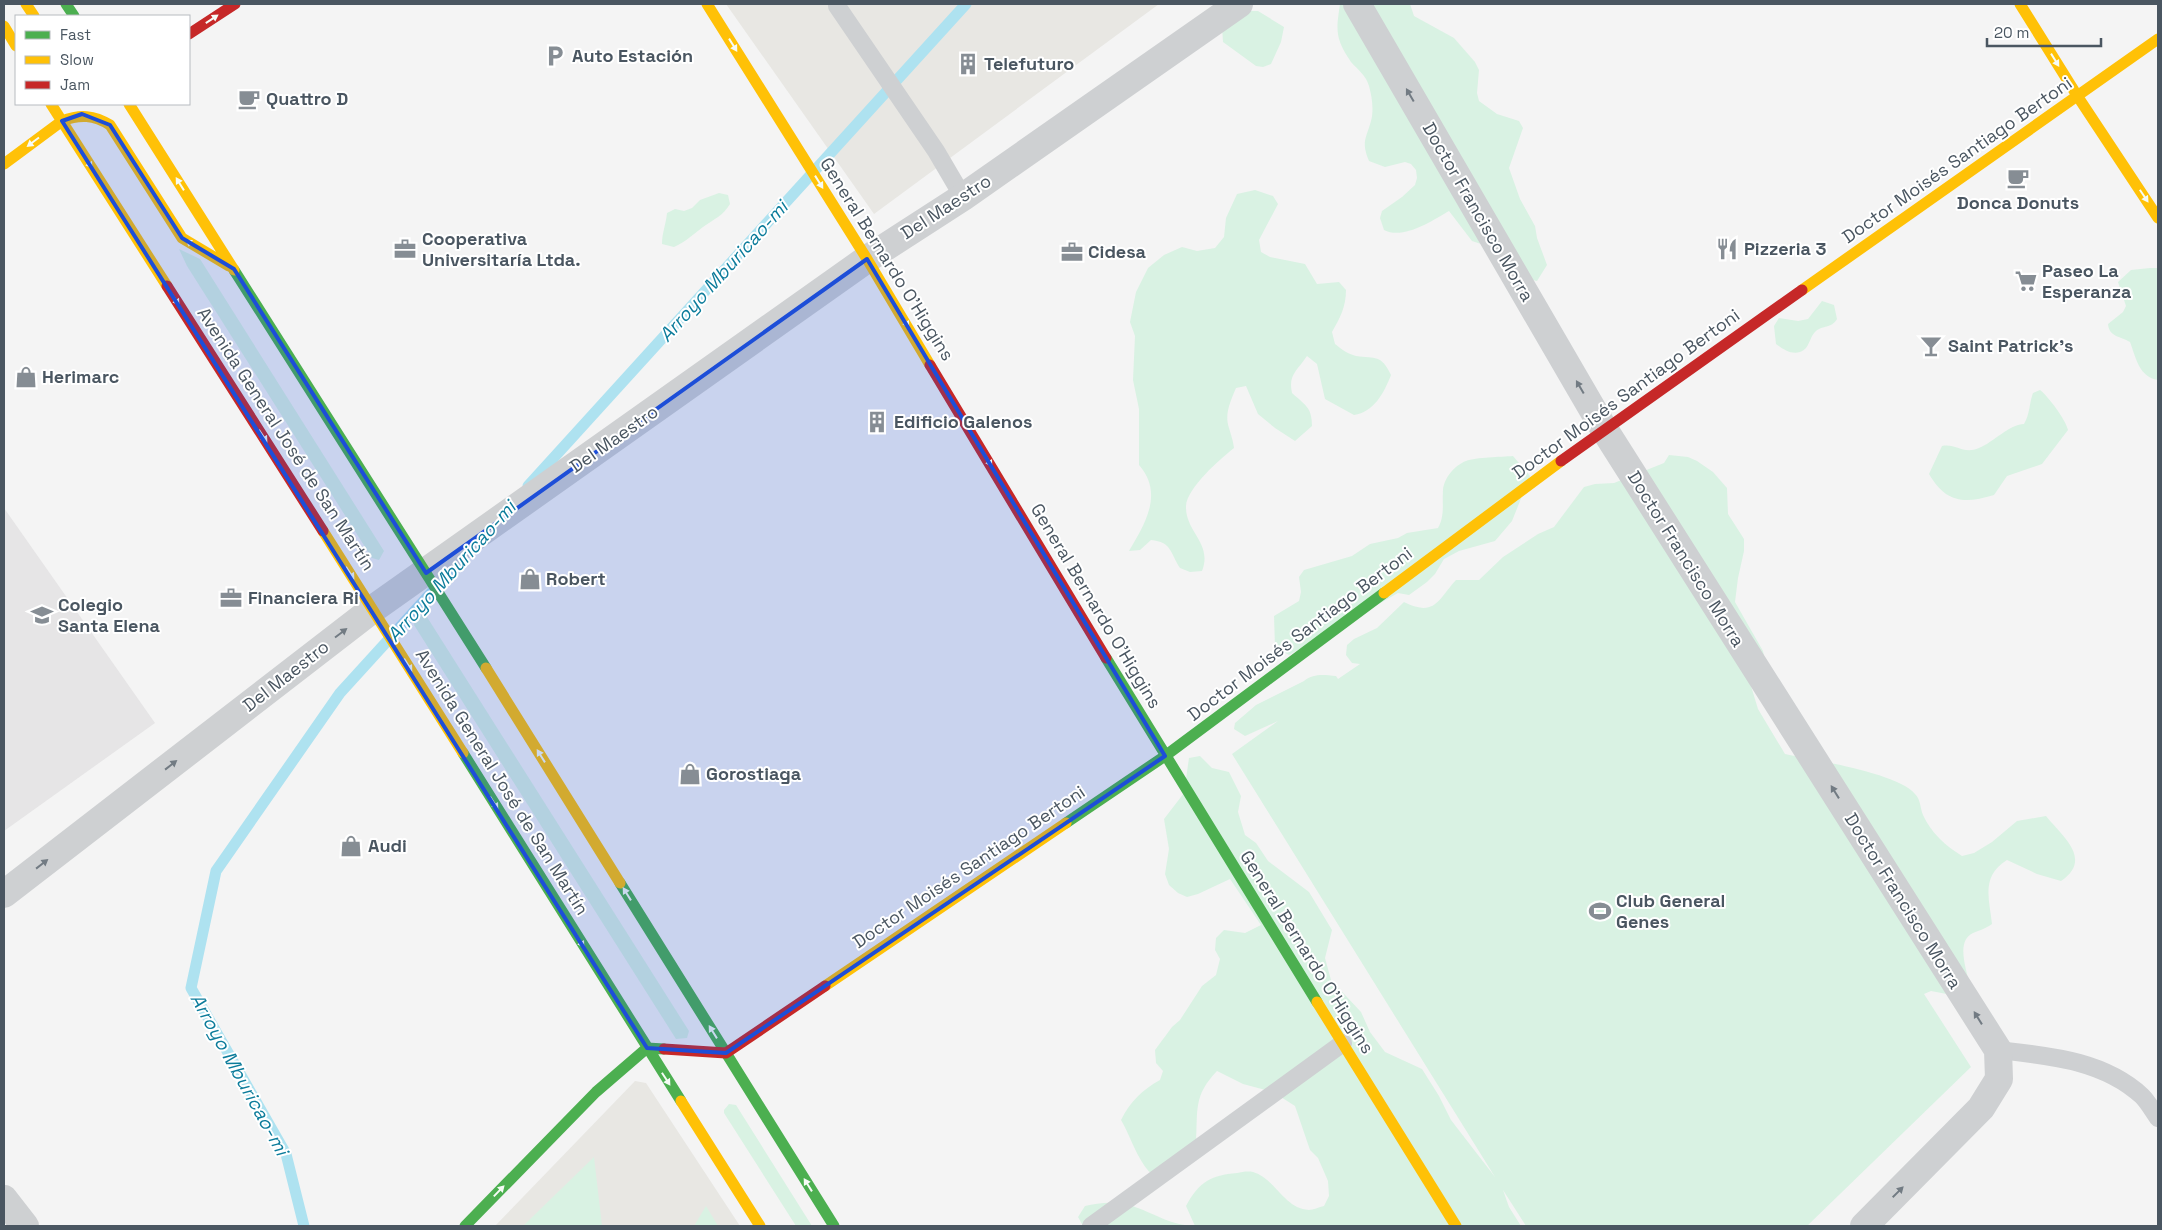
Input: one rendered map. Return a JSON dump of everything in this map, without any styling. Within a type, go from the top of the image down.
[{"type":"main road","points":[[26,4],[33,15]]},
{"type":"main road","points":[[66,4],[73,15]]},
{"type":"main road","points":[[190,33],[235,4]]},
{"type":"main road","name":"General Bernardo O'Higgins","points":[[707,4],[868,259],[1165,756],[1456,1226]]},
{"type":"main road","points":[[2020,4],[2078,97],[2158,218]]},
{"type":"main road","points":[[4,26],[15,44]]},
{"type":"main road","name":"Doctor Moisés Santiago Bertoni","points":[[726,1053],[1165,756],[1604,429],[2158,39]]},
{"type":"main road","name":"Avenida General José de San Martín","points":[[53,105],[373,609],[760,1226]]},
{"type":"main road","points":[[131,105],[834,1226]]},
{"type":"main road","points":[[4,164],[62,121],[82,114],[99,118],[110,125],[182,238],[234,269]]},
{"type":"main road","points":[[465,1226],[596,1092],[647,1048],[726,1053]]},
{"type":"street","name":"Del Maestro","points":[[4,894],[373,609],[868,259],[963,197],[1239,4]]},
{"type":"street","name":"Doctor Francisco Morra","points":[[1357,4],[1604,429],[1998,1050]]},
{"type":"street","points":[[1864,1226],[1981,1108],[1999,1078],[1998,1050]]},
{"type":"street","points":[[4,1199],[24,1226]]},
{"type":"lane","points":[[837,6],[936,151],[963,197]]},
{"type":"lane","points":[[1091,1226],[1343,1043]]},
{"type":"lane","points":[[1998,1050],[2064,1058],[2113,1075],[2143,1097],[2158,1118]]},
{"type":"highlighted area","points":[[82,114],[110,125],[182,238],[234,269],[426,573],[867,259],[1165,756],[726,1053],[647,1048],[62,121]]},
{"type":"shaded area","points":[[726,4],[1159,4],[874,214]]},
{"type":"shaded area","name":"Colegio Santa Elena","points":[[4,508],[155,723],[4,831]]},
{"type":"shaded area","points":[[635,1081],[646,1083],[740,1226],[495,1226]]},
{"type":"green space","points":[[1340,4],[1410,4],[1414,16],[1454,38],[1475,62],[1479,70],[1477,93],[1479,101],[1497,114],[1519,121],[1523,128],[1509,168],[1520,199],[1535,226],[1537,238],[1547,265],[1537,281],[1520,277],[1496,249],[1472,241],[1449,211],[1426,224],[1408,231],[1400,233],[1384,230],[1380,218],[1382,211],[1415,185],[1417,178],[1416,170],[1411,164],[1405,162],[1385,167],[1369,161],[1365,145],[1372,117],[1371,95],[1366,79],[1351,62],[1339,40],[1338,21]]},
{"type":"green space","points":[[1251,11],[1258,11],[1284,27],[1281,42],[1271,64],[1263,67],[1256,66],[1223,42],[1222,27],[1244,17]]},
{"type":"green space","points":[[1255,190],[1273,196],[1278,204],[1259,240],[1261,252],[1270,257],[1305,264],[1317,284],[1339,282],[1346,290],[1346,296],[1342,312],[1332,332],[1335,344],[1353,355],[1381,361],[1391,375],[1373,406],[1354,415],[1325,399],[1317,364],[1307,356],[1294,373],[1291,387],[1292,393],[1309,410],[1312,426],[1295,441],[1258,414],[1246,386],[1236,388],[1227,418],[1234,448],[1205,474],[1192,491],[1186,506],[1190,523],[1202,545],[1204,553],[1202,571],[1190,572],[1180,568],[1170,549],[1158,541],[1151,540],[1140,550],[1129,551],[1146,519],[1151,497],[1150,486],[1139,465],[1139,409],[1133,380],[1135,336],[1130,322],[1136,292],[1148,268],[1164,255],[1182,247],[1197,251],[1215,248],[1224,237],[1226,218],[1237,194]]},
{"type":"green space","points":[[719,193],[728,195],[730,204],[721,214],[679,245],[674,247],[662,244],[667,213],[675,209],[684,211],[692,208],[700,200]]},
{"type":"green space","points":[[179,249],[200,259],[384,551],[379,560],[372,558],[187,266]]},
{"type":"green space","points":[[2158,268],[2158,380],[2146,375],[2142,371],[2130,342],[2113,334],[2108,324],[2123,312],[2126,306],[2118,282],[2131,270]]},
{"type":"green space","points":[[1822,301],[1834,305],[1837,319],[1835,322],[1816,331],[1806,348],[1802,351],[1794,353],[1786,351],[1776,344],[1774,326],[1779,318],[1798,321],[1808,319]]},
{"type":"green space","points":[[2040,390],[2056,408],[2068,430],[2042,464],[2007,476],[1994,495],[1974,500],[1957,499],[1949,496],[1935,484],[1929,474],[1942,446],[1973,450],[1985,445],[2012,427],[2024,424],[2033,393]]},
{"type":"green space","name":"Club General Genes","points":[[1669,455],[1688,457],[1697,461],[1713,472],[1727,488],[1728,514],[1744,539],[1744,551],[1735,602],[1763,651],[1765,661],[1747,673],[1758,709],[1785,754],[1855,768],[1906,786],[1917,796],[1926,822],[1950,848],[1962,856],[1974,853],[1992,842],[2017,821],[2046,816],[2072,848],[2075,856],[2075,865],[2070,873],[2061,881],[2037,874],[2007,860],[1993,873],[1989,888],[1992,924],[1968,937],[1963,948],[1969,982],[1957,996],[1931,991],[1924,994],[1971,1067],[1807,1226],[1526,1226],[1503,1190],[1509,1207],[1521,1226],[1195,1226],[1186,1206],[1191,1198],[1207,1181],[1228,1174],[1253,1172],[1261,1175],[1286,1199],[1300,1208],[1309,1210],[1324,1206],[1329,1196],[1328,1181],[1318,1158],[1310,1150],[1295,1106],[1273,1092],[1243,1084],[1217,1071],[1209,1080],[1200,1096],[1197,1112],[1196,1142],[1154,1176],[1139,1158],[1121,1120],[1137,1097],[1160,1080],[1163,1071],[1156,1063],[1155,1050],[1172,1027],[1180,1020],[1202,986],[1216,975],[1220,959],[1215,950],[1216,938],[1224,930],[1245,933],[1261,925],[1230,879],[1187,897],[1178,893],[1169,885],[1165,874],[1169,849],[1164,819],[1184,793],[1189,758],[1200,756],[1212,768],[1229,772],[1241,796],[1238,812],[1245,835],[1256,843],[1268,861],[1309,892],[1332,930],[1325,958],[1331,980],[1361,1012],[1370,1032],[1385,1052],[1422,1069],[1451,1120],[1495,1177],[1232,754],[1278,721],[1245,736],[1234,729],[1235,723],[1256,705],[1312,677],[1319,675],[1336,676],[1338,679],[1360,664],[1352,663],[1346,655],[1347,645],[1354,639],[1377,628],[1404,602],[1423,608],[1429,607],[1439,600],[1456,580],[1479,580],[1503,557],[1538,534],[1554,527],[1584,487],[1595,484],[1614,483],[1664,463]]},
{"type":"green space","points":[[1513,456],[1530,476],[1512,521],[1495,541],[1459,551],[1444,559],[1435,574],[1409,595],[1398,593],[1289,655],[1275,647],[1274,616],[1299,601],[1301,592],[1299,577],[1304,570],[1352,556],[1370,544],[1398,538],[1407,533],[1438,528],[1442,514],[1444,485],[1454,469],[1470,460]]},
{"type":"green space","points":[[421,615],[427,617],[689,1031],[687,1038],[676,1039],[414,625],[415,618]]},
{"type":"green space","points":[[729,1104],[736,1105],[812,1226],[796,1226],[724,1113]]},
{"type":"green space","points":[[594,1157],[602,1226],[523,1226]]},
{"type":"green space","points":[[1117,1203],[1129,1205],[1171,1222],[1195,1226],[1083,1226],[1078,1217],[1085,1206]]},
{"type":"green space","points":[[706,1206],[718,1226],[694,1226]]},
{"type":"waterway","name":"Arroyo Mburicao-mi","points":[[528,486],[966,4]]},
{"type":"waterway","name":"Arroyo Mburicao-mi","points":[[304,1226],[286,1154],[191,988],[216,871],[340,693],[462,559]]},
{"type":"traffic: fast","points":[[66,4],[73,15]]},
{"type":"traffic: fast","points":[[234,270],[486,668]]},
{"type":"traffic: fast","points":[[1066,823],[1165,756],[1384,593]]},
{"type":"traffic: fast","points":[[1106,658],[1317,1002]]},
{"type":"traffic: fast","points":[[463,753],[681,1101]]},
{"type":"traffic: fast","points":[[620,883],[834,1226]]},
{"type":"traffic: fast","points":[[465,1226],[596,1092],[647,1048],[664,1049]]},
{"type":"traffic: slow","points":[[26,4],[33,15]]},
{"type":"traffic: slow","points":[[707,4],[867,259],[930,365]]},
{"type":"traffic: slow","points":[[2020,4],[2078,97],[2158,218]]},
{"type":"traffic: slow","points":[[4,26],[15,44]]},
{"type":"traffic: slow","points":[[1802,290],[2158,39]]},
{"type":"traffic: slow","points":[[52,105],[167,286]]},
{"type":"traffic: slow","points":[[130,105],[234,270]]},
{"type":"traffic: slow","points":[[62,121],[75,117],[93,117],[110,125],[182,238],[229,266]]},
{"type":"traffic: slow","points":[[4,164],[62,121]]},
{"type":"traffic: slow","points":[[1384,593],[1561,461]]},
{"type":"traffic: slow","points":[[323,531],[463,753]]},
{"type":"traffic: slow","points":[[486,668],[620,883]]},
{"type":"traffic: slow","points":[[825,986],[1066,823]]},
{"type":"traffic: slow","points":[[1317,1002],[1456,1226]]},
{"type":"traffic: slow","points":[[681,1101],[760,1226]]},
{"type":"traffic: jam","points":[[190,33],[235,4]]},
{"type":"traffic: jam","points":[[167,286],[323,531]]},
{"type":"traffic: jam","points":[[1561,461],[1802,290]]},
{"type":"traffic: jam","points":[[930,365],[1106,658]]},
{"type":"traffic: jam","points":[[664,1049],[726,1053],[825,986]]},
{"type":"place","name":"Auto Estación","points":[[555,56]]},
{"type":"place","name":"Telefuturo","points":[[968,64]]},
{"type":"place","name":"Quattro D","points":[[249,99]]},
{"type":"place","name":"Donca Donuts","points":[[2018,178]]},
{"type":"place","name":"Cooperativa Universitaría Ltda.","points":[[405,249]]},
{"type":"place","name":"Pizzeria 3","points":[[1727,249]]},
{"type":"place","name":"Cidesa","points":[[1072,252]]},
{"type":"place","name":"Paseo La Esperanza","points":[[2026,281]]},
{"type":"place","name":"Saint Patrick's","points":[[1931,346]]},
{"type":"place","name":"Herimarc","points":[[26,377]]},
{"type":"place","name":"Edificio Galenos","points":[[877,422]]},
{"type":"place","name":"Robert","points":[[530,579]]},
{"type":"place","name":"Financiera Ri","points":[[231,598]]},
{"type":"place","name":"Colegio Santa Elena","points":[[42,615]]},
{"type":"place","name":"Gorostiaga","points":[[690,774]]},
{"type":"place","name":"Audi","points":[[351,846]]},
{"type":"place","name":"Club General Genes","points":[[1600,911]]}]
